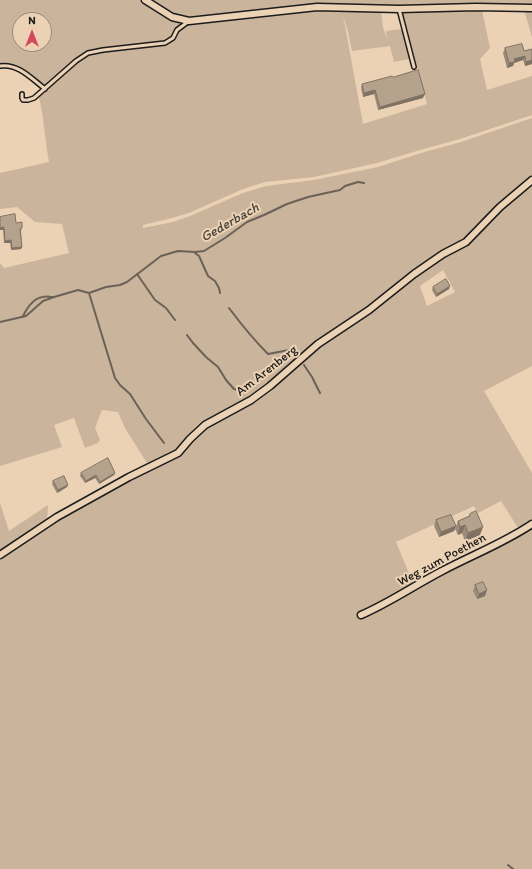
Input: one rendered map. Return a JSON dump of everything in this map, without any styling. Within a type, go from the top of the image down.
[{"type":"street","points":[[145,0],[172,17],[189,21],[317,7],[399,9],[476,7],[532,8]]},
{"type":"street","name":"Am Arenberg","points":[[0,555],[57,517],[178,452],[205,425],[251,400],[270,386],[318,344],[369,310],[414,274],[443,254],[466,242],[500,207],[532,180]]},
{"type":"street","name":"Weg zum Poethen","points":[[361,615],[442,570],[519,532],[532,524]]},
{"type":"lane","points":[[399,9],[414,67]]},
{"type":"lane","points":[[22,94],[23,100],[34,98],[76,61],[88,53],[165,43],[173,38],[177,30],[189,21]]},
{"type":"lane","points":[[0,66],[9,66],[21,70],[45,89]]},
{"type":"shaded area","points":[[0,0],[141,0],[171,18],[184,22],[175,30],[172,37],[164,41],[103,48],[88,52],[75,60],[44,87],[22,69],[10,63],[0,63]]},
{"type":"shaded area","points":[[147,0],[532,0],[532,6],[304,6],[189,19],[172,15]]},
{"type":"shaded area","points":[[305,9],[381,12],[383,27],[387,39],[386,31],[402,29],[410,59],[394,62],[390,46],[352,51],[343,15],[363,124],[427,104],[402,11],[482,10],[490,48],[480,59],[487,90],[532,76],[532,115],[460,139],[377,163],[314,177],[265,182],[243,189],[189,213],[143,225],[143,228],[173,222],[243,193],[266,186],[314,180],[378,167],[461,142],[532,118],[532,177],[464,240],[413,271],[416,277],[444,256],[466,244],[500,208],[532,182],[532,366],[484,391],[532,473],[532,521],[520,531],[501,501],[478,513],[474,506],[396,542],[413,583],[370,608],[359,612],[361,615],[444,573],[504,545],[532,527],[532,869],[0,869],[0,503],[9,531],[48,505],[47,523],[122,482],[122,476],[147,463],[125,428],[118,412],[102,410],[95,428],[100,440],[98,443],[85,448],[74,418],[54,425],[62,447],[0,466],[0,263],[4,268],[69,253],[62,224],[35,222],[17,207],[0,209],[0,173],[49,162],[39,97],[77,61],[89,55],[103,51],[165,44],[175,39],[178,31],[188,23]],"holes":[[[443,270],[455,292],[427,306],[420,286]]]},
{"type":"shaded area","points":[[524,10],[532,11],[532,37]]},
{"type":"building","points":[[522,44],[524,51],[532,49],[532,60],[526,62],[525,56],[514,59],[515,62],[509,63],[505,48]]},
{"type":"building","points":[[418,70],[425,94],[380,107],[375,90],[364,93],[362,84]]},
{"type":"building","points":[[15,214],[16,223],[22,222],[22,228],[20,229],[22,247],[12,248],[11,240],[5,241],[4,227],[0,228],[0,217]]},
{"type":"building","points":[[446,279],[450,286],[437,294],[433,287]]},
{"type":"building","points":[[108,458],[115,473],[100,482],[96,475],[86,481],[81,473]]},
{"type":"building","points":[[64,476],[68,485],[58,490],[53,481]]},
{"type":"building","points":[[476,511],[483,527],[468,533],[465,525],[460,527],[458,521],[470,516],[470,514]]},
{"type":"building","points":[[451,515],[456,526],[441,532],[436,520]]},
{"type":"building","points":[[483,582],[487,590],[479,594],[475,585]]},
{"type":"waterway","name":"Gederbach","points":[[0,322],[26,316],[43,301],[54,297],[78,290],[89,293],[106,287],[120,285],[127,282],[161,256],[178,251],[204,251],[247,222],[287,204],[308,197],[340,190],[345,186],[358,182],[364,183]]},
{"type":"waterway","points":[[195,253],[199,256],[208,276],[215,281],[220,293]]},
{"type":"waterway","points":[[137,274],[155,300],[166,308],[175,320]]},
{"type":"waterway","points":[[89,293],[115,378],[130,394],[164,443]]},
{"type":"waterway","points":[[23,316],[28,307],[36,299],[53,297]]},
{"type":"waterway","points":[[229,308],[268,354],[289,350],[295,357]]},
{"type":"waterway","points":[[187,335],[206,357],[218,367],[234,389],[246,392]]},
{"type":"waterway","points":[[304,365],[320,393]]},
{"type":"waterway","points":[[508,865],[513,869]]}]
